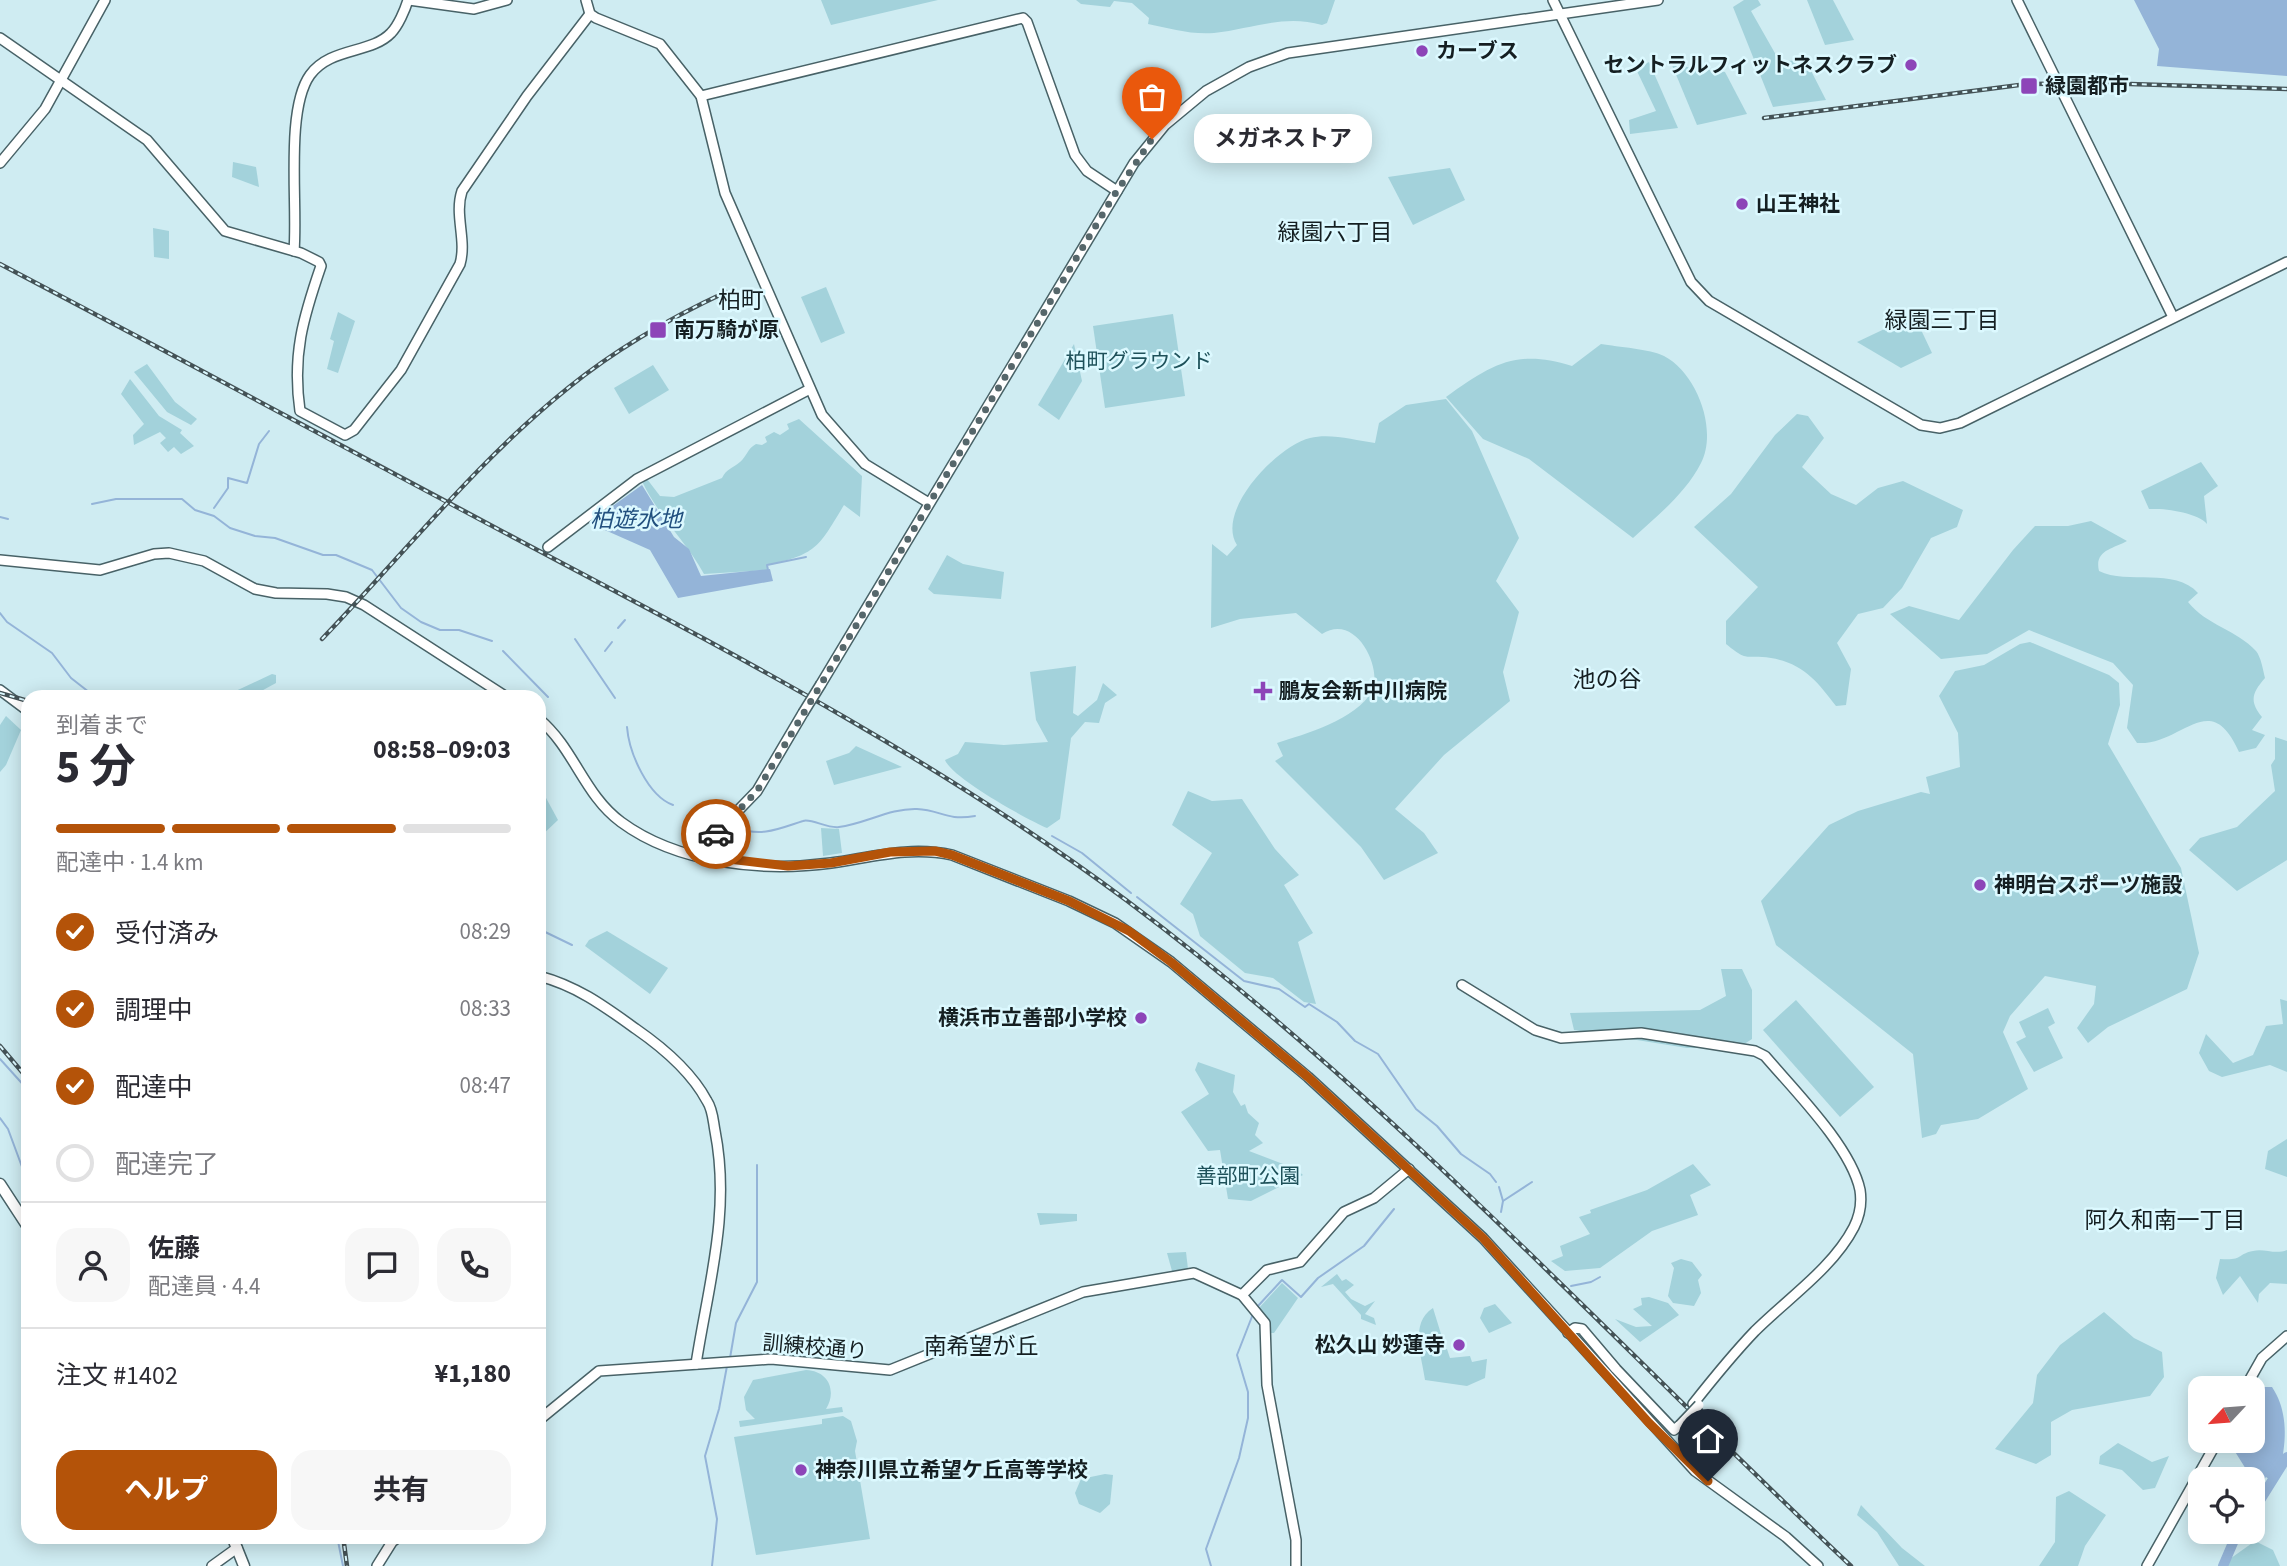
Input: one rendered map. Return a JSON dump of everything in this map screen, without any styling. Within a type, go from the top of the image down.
[{"type":"main road","points":[[0,1184],[21,1216]]},
{"type":"main road","points":[[235,1544],[244,1566]]},
{"type":"street","points":[[0,163],[45,109],[105,0]]},
{"type":"street","points":[[294,251],[296,124],[303,88],[312,73],[344,51],[369,45],[391,33],[409,0],[474,9],[507,0]]},
{"type":"street","points":[[586,0],[590,14],[608,25],[660,44],[701,96],[725,193],[824,419],[865,464],[929,503]]},
{"type":"street","points":[[1553,0],[1691,282],[1709,301],[1921,425],[1940,428],[1960,423],[2287,261]]},
{"type":"street","points":[[695,855],[757,791],[1134,163],[1165,125],[1206,91],[1249,67],[1304,50],[1658,0]]},
{"type":"street","points":[[2017,0],[2173,317]]},
{"type":"street","points":[[0,38],[147,140],[225,231],[310,256],[321,266],[300,329],[295,377],[300,411],[345,435],[354,430],[401,370],[460,264],[464,252],[459,207],[462,191],[527,96],[590,14]]},
{"type":"street","points":[[701,96],[1023,18],[1027,22],[1075,155],[1087,171],[1117,191]]},
{"type":"street","points":[[548,547],[637,479],[810,389]]},
{"type":"street","points":[[0,560],[100,570],[154,554],[169,554],[204,561],[256,589],[345,597],[364,605],[496,690]]},
{"type":"street","points":[[0,690],[21,706]]},
{"type":"street","points":[[546,726],[557,736],[593,796],[605,809],[645,837],[695,855],[788,866],[831,863],[890,852],[935,851],[952,855],[1069,901],[1129,931],[1171,962],[1308,1077],[1409,1169],[1503,1259],[1568,1334],[1695,1471],[1815,1563]]},
{"type":"street","points":[[546,978],[577,988],[649,1038],[688,1076],[711,1109],[720,1164],[720,1197],[715,1266],[696,1364]]},
{"type":"street","points":[[1462,985],[1470,993],[1535,1030],[1562,1038],[1641,1033],[1755,1051],[1765,1056],[1830,1133],[1850,1164],[1860,1192],[1861,1206],[1854,1228],[1834,1255],[1754,1333],[1674,1430],[1582,1329],[1575,1328],[1568,1334]]},
{"type":"street","points":[[1296,1566],[1296,1540],[1266,1375],[1267,1330],[1262,1317],[1242,1295],[1267,1270],[1300,1262],[1344,1212],[1374,1198],[1409,1169]]},
{"type":"street","name":"訓練校通り","points":[[546,1414],[599,1371],[771,1359],[884,1371],[896,1369],[1091,1290],[1194,1273],[1242,1295]]},
{"type":"street","points":[[2252,1376],[2262,1358],[2287,1336]]},
{"type":"street","points":[[2147,1566],[2211,1453]]},
{"type":"street","points":[[377,1566],[391,1544]]},
{"type":"street","points":[[212,1566],[237,1548]]},
{"type":"street","points":[[1804,1566],[1815,1563]]},
{"type":"green space","points":[[821,0],[938,0],[831,25]]},
{"type":"green space","points":[[1076,0],[1335,0],[1327,23],[1322,25],[1294,21],[1205,33],[1148,24],[1149,18],[1132,3],[1114,1],[1110,7],[1081,4]]},
{"type":"green space","points":[[1744,0],[1758,0],[1761,5],[1751,11],[1780,62],[1805,59],[1826,100],[1773,107],[1733,7]]},
{"type":"green space","points":[[1807,0],[1833,0],[1854,40],[1825,45]]},
{"type":"green space","points":[[1649,62],[1678,128],[1630,134],[1629,120],[1656,111],[1636,69]]},
{"type":"green space","points":[[1672,65],[1725,72],[1747,114],[1697,125]]},
{"type":"green space","points":[[233,162],[256,167],[259,187],[232,177]]},
{"type":"green space","points":[[1450,168],[1465,200],[1413,225],[1388,177]]},
{"type":"green space","points":[[153,228],[169,231],[169,259],[154,257]]},
{"type":"green space","points":[[826,287],[845,333],[821,343],[801,297]]},
{"type":"green space","points":[[338,312],[355,321],[338,373],[327,369],[334,341],[330,339]]},
{"type":"green space","name":"柏町グラウンド","points":[[1173,314],[1185,396],[1105,408],[1093,326]]},
{"type":"green space","points":[[1914,315],[1932,353],[1901,368],[1857,342]]},
{"type":"green space","points":[[1074,344],[1082,381],[1059,420],[1038,405]]},
{"type":"green space","points":[[1601,344],[1651,352],[1676,364],[1695,389],[1705,419],[1706,450],[1695,474],[1670,504],[1633,538],[1529,459],[1483,439],[1446,397],[1477,376],[1505,363],[1519,359],[1535,359],[1572,366]]},
{"type":"green space","points":[[147,364],[175,402],[197,419],[191,425],[167,412],[134,372]]},
{"type":"green space","points":[[653,365],[669,390],[629,414],[614,388]]},
{"type":"green space","points":[[130,379],[159,416],[182,430],[180,433],[194,446],[181,454],[174,447],[168,452],[160,443],[166,438],[160,432],[134,445],[133,435],[144,424],[121,394]]},
{"type":"green space","points":[[1446,399],[1472,431],[1519,538],[1496,581],[1519,612],[1503,672],[1510,701],[1444,755],[1395,809],[1424,833],[1438,853],[1384,880],[1361,847],[1275,761],[1283,756],[1277,743],[1342,718],[1372,691],[1374,670],[1364,646],[1346,631],[1335,629],[1322,634],[1296,613],[1240,619],[1211,628],[1212,544],[1227,556],[1237,545],[1232,531],[1234,515],[1242,498],[1267,466],[1296,444],[1310,438],[1326,436],[1375,443],[1379,423],[1406,405]]},
{"type":"green space","points":[[1797,414],[1808,416],[1824,438],[1802,467],[1831,494],[1856,505],[1878,488],[1903,481],[1963,510],[1957,527],[1931,538],[1902,588],[1883,608],[1858,614],[1837,643],[1851,669],[1846,705],[1836,706],[1809,675],[1792,664],[1771,658],[1743,656],[1726,644],[1726,621],[1758,587],[1694,527],[1731,494],[1775,435]]},
{"type":"green space","points":[[799,419],[862,476],[860,517],[844,505],[814,547],[796,557],[767,565],[767,570],[704,574],[656,506],[642,481],[647,479],[660,496],[674,497],[722,478],[753,446],[767,442],[765,437],[774,432],[780,435],[789,429],[787,424]]},
{"type":"green space","points":[[2201,462],[2218,486],[2204,496],[2207,524],[2189,514],[2149,509],[2141,491]]},
{"type":"green space","points":[[2091,521],[2127,541],[2102,554],[2098,564],[2099,571],[2123,577],[2164,578],[2188,585],[2198,593],[2188,602],[2195,610],[2256,651],[2265,678],[2254,697],[2255,706],[2262,717],[2252,730],[2265,735],[2256,748],[2239,752],[2228,733],[2217,723],[2206,721],[2153,742],[2137,743],[2127,728],[2133,685],[2113,663],[2029,630],[1987,654],[1941,659],[1890,614],[1909,606],[1959,620],[2035,526],[2068,526]]},
{"type":"green space","points":[[947,555],[963,564],[1004,572],[1001,599],[934,594],[928,589]]},
{"type":"green space","name":"神明台スポーツ施設","points":[[2030,642],[2109,675],[2119,683],[2120,705],[2108,744],[2181,868],[2199,953],[2187,989],[2108,1027],[2088,1043],[2077,1028],[2094,1004],[2096,986],[2045,976],[2010,1016],[2003,1032],[2028,1089],[1978,1119],[1941,1125],[1936,1134],[1922,1138],[1913,1054],[1776,945],[1761,901],[1829,825],[1858,811],[1921,792],[1930,794],[1926,777],[1960,767],[1958,733],[1939,696],[1955,671],[1984,665],[2020,644]]},
{"type":"green space","points":[[1076,666],[1073,713],[1078,716],[1097,700],[1103,683],[1117,695],[1105,703],[1099,723],[1085,722],[1071,738],[1060,819],[1047,828],[975,787],[945,760],[958,754],[965,742],[1004,745],[1048,742],[1036,720],[1030,672]]},
{"type":"green space","points":[[272,674],[276,675],[276,683],[263,690],[238,690]]},
{"type":"green space","points":[[6,716],[21,730],[6,765],[0,772],[0,725]]},
{"type":"green space","points":[[2275,737],[2287,741],[2287,860],[2237,891],[2189,850],[2200,838],[2237,827],[2275,791],[2271,765],[2275,759]]},
{"type":"green space","points":[[856,746],[902,767],[834,785],[826,761],[849,753]]},
{"type":"green space","points":[[1188,791],[1212,801],[1242,799],[1275,849],[1299,875],[1284,885],[1313,933],[1298,942],[1316,1004],[1304,1002],[1273,978],[1245,973],[1200,936],[1193,914],[1180,904],[1212,853],[1172,825]]},
{"type":"green space","points":[[546,798],[558,820],[546,831]]},
{"type":"green space","points":[[821,828],[839,829],[842,853],[823,856]]},
{"type":"green space","points":[[607,931],[668,968],[650,994],[585,946],[589,940]]},
{"type":"green space","points":[[1721,969],[1742,969],[1752,990],[1752,1039],[1738,1048],[1687,1048],[1574,1030],[1570,1013],[1700,1010],[1726,996]]},
{"type":"green space","points":[[2280,999],[2287,1001],[2287,1072],[2270,1065],[2222,1077],[2209,1071],[2199,1053],[2206,1034],[2233,1063],[2253,1055],[2266,1026],[2283,1024]]},
{"type":"green space","points":[[1796,1000],[1874,1087],[1840,1117],[1763,1030]]},
{"type":"green space","points":[[2048,1008],[2055,1023],[2048,1027],[2063,1058],[2034,1072],[2016,1042],[2026,1037],[2019,1022]]},
{"type":"green space","name":"善部町公園","points":[[1198,1062],[1235,1075],[1233,1092],[1241,1106],[1245,1104],[1248,1113],[1259,1123],[1255,1135],[1263,1143],[1249,1151],[1296,1169],[1303,1175],[1251,1201],[1228,1199],[1220,1150],[1208,1151],[1181,1112],[1209,1094],[1195,1070]]},
{"type":"green space","points":[[2287,1139],[2287,1177],[2265,1169],[2268,1151]]},
{"type":"green space","points":[[1693,1164],[1711,1185],[1690,1195],[1698,1215],[1652,1231],[1600,1268],[1565,1271],[1551,1261],[1563,1256],[1560,1246],[1590,1234],[1579,1217],[1591,1213],[1590,1210],[1647,1190]]},
{"type":"green space","points":[[1037,1213],[1077,1214],[1077,1221],[1040,1225]]},
{"type":"green space","points":[[2257,1250],[2287,1250],[2287,1284],[2270,1283],[2259,1294],[2258,1303],[2240,1276],[2223,1295],[2216,1278],[2220,1259],[2233,1259]]},
{"type":"green space","points":[[1186,1252],[1188,1269],[1172,1271],[1167,1253]]},
{"type":"green space","points":[[1681,1259],[1692,1262],[1702,1275],[1698,1280],[1701,1293],[1694,1306],[1673,1303],[1668,1296],[1674,1268],[1671,1263]]},
{"type":"green space","points":[[1337,1274],[1342,1281],[1346,1279],[1354,1285],[1345,1292],[1351,1299],[1365,1306],[1375,1301],[1365,1314],[1374,1318],[1376,1325],[1361,1319],[1361,1315],[1333,1284],[1321,1287]]},
{"type":"green space","points":[[1282,1283],[1298,1298],[1274,1333],[1269,1333],[1269,1325],[1259,1308]]},
{"type":"green space","points":[[1649,1297],[1668,1303],[1679,1315],[1640,1342],[1615,1319],[1636,1327],[1652,1326],[1633,1309],[1642,1305],[1641,1298]]},
{"type":"green space","points":[[1495,1304],[1512,1323],[1489,1333],[1480,1318],[1484,1308]]},
{"type":"green space","points":[[1433,1308],[1441,1334],[1435,1335],[1439,1351],[1447,1349],[1450,1358],[1470,1356],[1472,1362],[1487,1359],[1485,1378],[1467,1386],[1425,1380],[1419,1331],[1421,1322]]},
{"type":"green space","points":[[2104,1312],[2134,1338],[2162,1352],[2164,1377],[2150,1396],[2072,1410],[2051,1422],[2051,1455],[2036,1464],[1995,1449],[2033,1403],[2037,1375],[2060,1345]]},
{"type":"green space","points":[[806,1370],[820,1374],[829,1383],[831,1395],[826,1409],[842,1407],[843,1412],[740,1427],[739,1421],[755,1419],[746,1410],[744,1397],[753,1380]]},
{"type":"green space","points":[[843,1416],[851,1421],[857,1441],[855,1451],[870,1539],[756,1555],[734,1437],[822,1424],[822,1419]]},
{"type":"green space","points":[[2118,1443],[2152,1462],[2169,1456],[2155,1488],[2143,1490],[2122,1470],[2099,1464],[2100,1456]]},
{"type":"green space","points":[[1113,1475],[1110,1504],[1100,1513],[1079,1504],[1075,1493],[1081,1479]]},
{"type":"green space","points":[[2069,1491],[2106,1515],[2085,1546],[2078,1566],[2039,1566],[2055,1542],[2056,1497]]},
{"type":"green space","points":[[1861,1505],[1902,1548],[1925,1566],[1899,1566],[1877,1532],[1857,1515]]},
{"type":"green space","points":[[2251,1544],[2261,1544],[2273,1550],[2280,1566],[2220,1566]]},
{"type":"water","points":[[2134,0],[2287,0],[2287,76],[2157,66],[2159,49]]},
{"type":"water","name":"柏遊水地","points":[[642,485],[674,537],[689,549],[701,576],[770,569],[773,581],[678,598],[650,550],[589,523]]},
{"type":"water","points":[[2265,1387],[2272,1387],[2282,1410],[2285,1428],[2283,1454],[2287,1457],[2272,1481],[2265,1478],[2265,1467],[2245,1467],[2236,1453],[2265,1453]]},
{"type":"waterway","points":[[214,508],[228,488],[228,478],[247,483],[259,444],[269,431]]},
{"type":"waterway","points":[[92,504],[116,499],[182,499],[195,510],[214,516],[230,528],[255,536],[275,538],[323,555],[336,555],[372,570],[401,608],[421,622],[440,630],[459,630],[492,641]]},
{"type":"waterway","points":[[0,517],[8,519]]},
{"type":"waterway","points":[[768,570],[767,565],[806,557]]},
{"type":"waterway","points":[[0,613],[7,622],[52,653],[71,678],[86,690]]},
{"type":"waterway","points":[[618,628],[625,620]]},
{"type":"waterway","points":[[575,639],[615,698]]},
{"type":"waterway","points":[[605,651],[612,642]]},
{"type":"waterway","points":[[503,651],[541,690]]},
{"type":"waterway","points":[[627,727],[641,772],[656,793],[673,805]]},
{"type":"waterway","points":[[736,828],[762,832],[806,820],[839,827],[907,809],[957,817],[975,816]]},
{"type":"waterway","points":[[1052,836],[1082,853],[1131,893]]},
{"type":"waterway","points":[[1137,897],[1244,981],[1279,989],[1305,1007],[1309,1004],[1337,1022],[1355,1041],[1378,1054],[1416,1109],[1437,1126],[1461,1154],[1490,1174],[1496,1182]]},
{"type":"waterway","points":[[546,932],[572,945]]},
{"type":"waterway","points":[[0,1059],[21,1082]]},
{"type":"waterway","points":[[0,1118],[8,1129],[21,1164]]},
{"type":"waterway","points":[[730,1358],[736,1323],[757,1282],[757,1165]]},
{"type":"waterway","points":[[1503,1201],[1532,1182]]},
{"type":"waterway","points":[[1499,1187],[1503,1201],[1501,1212]]},
{"type":"waterway","points":[[1258,1306],[1282,1280],[1301,1297],[1318,1278],[1364,1246],[1394,1209]]},
{"type":"waterway","points":[[1571,1286],[1591,1282],[1600,1277]]},
{"type":"waterway","points":[[1211,1566],[1206,1549],[1239,1458],[1248,1418],[1248,1392],[1237,1355],[1253,1314]]},
{"type":"waterway","points":[[712,1566],[717,1519],[705,1456],[719,1409],[727,1366]]},
{"type":"waterway","points":[[2265,1492],[2287,1457]]},
{"type":"waterway","points":[[339,1544],[343,1566]]},
{"type":"waterway","points":[[2223,1566],[2232,1544]]},
{"type":"railway","points":[[1764,118],[2027,84],[2099,83],[2287,89]]},
{"type":"railway","points":[[0,264],[833,710],[1055,849],[1126,900],[1223,976],[1317,1056],[1498,1223],[1851,1566]]},
{"type":"railway","points":[[322,639],[472,477],[535,416],[624,347],[684,312],[726,292]]},
{"type":"railway","points":[[0,693],[21,699]]},
{"type":"railway","points":[[0,1046],[21,1071]]},
{"type":"railway","points":[[344,1544],[347,1566]]},
{"type":"way so far","points":[[716,834],[757,791],[1113,197],[1152,139]]},
{"type":"place","name":"カーブス","points":[[1422,51]]},
{"type":"place","name":"セントラルフィットネスクラブ","points":[[1911,65]]},
{"type":"place","name":"緑園都市","points":[[2029,86]]},
{"type":"place","name":"メガネストア","points":[[1152,139]]},
{"type":"place","name":"山王神社","points":[[1742,204]]},
{"type":"place","name":"南万騎が原","points":[[658,330]]},
{"type":"place","name":"鵬友会新中川病院","points":[[1263,691]]},
{"type":"place","name":"神明台スポーツ施設","points":[[1980,885]]},
{"type":"place","name":"横浜市立善部小学校","points":[[1141,1018]]},
{"type":"place","name":"松久山 妙蓮寺","points":[[1459,1345]]},
{"type":"place","name":"神奈川県立希望ケ丘高等学校","points":[[801,1470]]},
{"type":"district","name":"緑園六丁目","points":[[1335,232]]},
{"type":"district","name":"柏町","points":[[741,300]]},
{"type":"district","name":"緑園三丁目","points":[[1942,320]]},
{"type":"district","name":"池の谷","points":[[1607,679]]},
{"type":"district","name":"阿久和南一丁目","points":[[2165,1220]]},
{"type":"district","name":"南希望が丘","points":[[981,1346]]},
{"type":"route","points":[[716,834],[695,855],[788,866],[831,863],[890,852],[935,851],[1009,876],[1069,901],[1129,931],[1171,962],[1308,1077],[1483,1238],[1649,1423],[1708,1481]]}]
